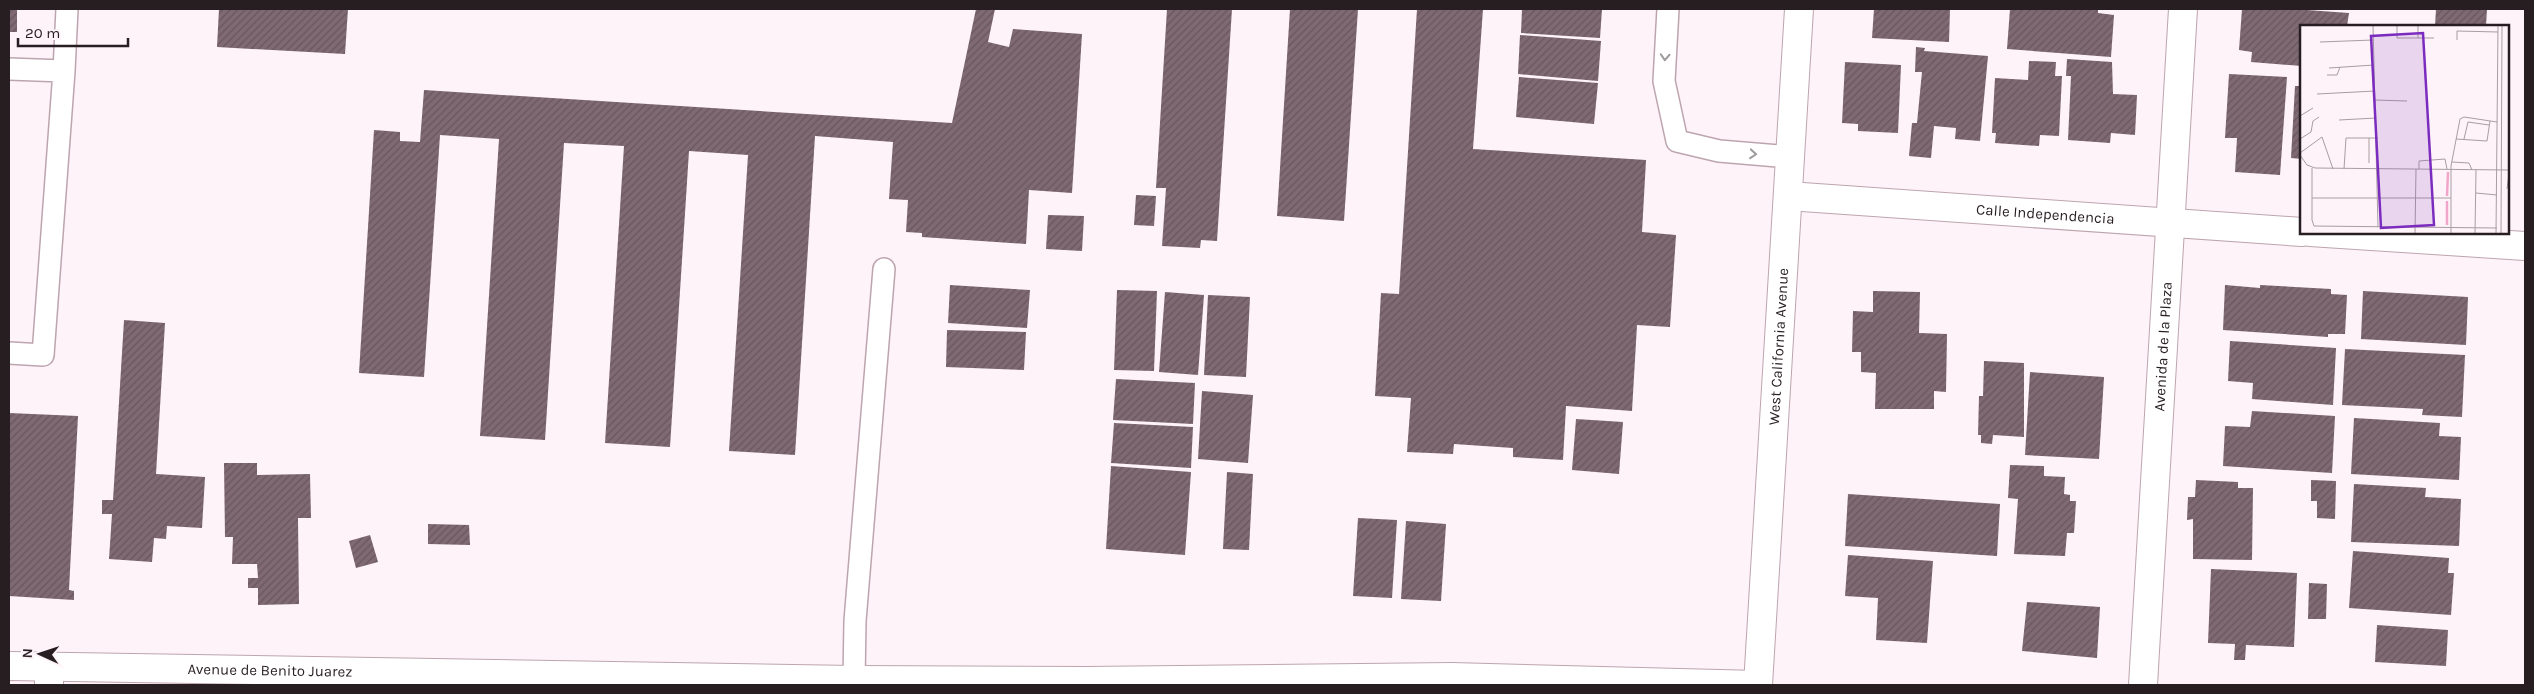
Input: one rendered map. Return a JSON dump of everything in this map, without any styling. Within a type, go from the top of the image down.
[{"type":"street","name":"West California Avenue","points":[[1758,685],[1799,9]]},
{"type":"street","name":"Avenida de la Plaza","points":[[2143,685],[2172,224],[2183,9]]},
{"type":"street","name":"Calle Independencia","points":[[1788,196],[2300,232]]},
{"type":"street","points":[[2341,234],[2525,246]]},
{"type":"street","name":"Avenue de Benito Juarez","points":[[9,666],[50,676],[1087,683],[1348,682],[1452,677],[1762,685]]},
{"type":"lane","points":[[9,353],[43,355],[67,9]]},
{"type":"lane","points":[[1668,9],[1664,81],[1677,142],[1719,151],[1790,157]]},
{"type":"lane","points":[[9,69],[64,71]]},
{"type":"lane","points":[[854,680],[855,621],[884,269]]},
{"type":"building","points":[[9,9],[17,9],[17,32],[9,32]]},
{"type":"building","points":[[219,9],[348,9],[345,54],[217,47]]},
{"type":"building","points":[[976,9],[995,9],[988,42],[1009,47],[1013,29],[1082,34],[1072,193],[1029,190],[1026,244],[922,237],[922,233],[906,232],[908,200],[889,199],[893,142],[815,136],[795,455],[729,451],[748,155],[689,151],[670,447],[605,443],[624,146],[564,143],[545,440],[480,436],[499,139],[440,135],[424,377],[359,373],[374,130],[400,132],[400,141],[420,142],[424,90],[952,123]]},
{"type":"building","points":[[1167,9],[1232,9],[1217,241],[1201,240],[1200,248],[1162,246],[1166,188],[1156,188]]},
{"type":"building","points":[[1290,9],[1358,9],[1344,221],[1277,216]]},
{"type":"building","points":[[1417,9],[1483,9],[1473,149],[1646,160],[1642,232],[1676,235],[1670,327],[1637,325],[1632,411],[1566,406],[1563,460],[1513,457],[1513,448],[1454,444],[1453,454],[1407,452],[1411,398],[1375,396],[1381,293],[1399,294]]},
{"type":"building","points":[[1522,9],[1602,9],[1600,38],[1521,33]]},
{"type":"building","points":[[1874,9],[1950,9],[1949,42],[1872,38]]},
{"type":"building","points":[[2010,9],[2098,9],[2098,13],[2114,15],[2111,57],[2007,49]]},
{"type":"building","points":[[2242,9],[2293,9],[2349,13],[2347,25],[2300,25],[2300,66],[2251,62],[2252,52],[2239,50]]},
{"type":"building","points":[[2436,9],[2487,9],[2486,25],[2435,25]]},
{"type":"building","points":[[1520,35],[1601,41],[1598,81],[1518,74]]},
{"type":"building","points":[[1916,47],[1925,48],[1924,51],[1988,56],[1980,141],[1955,139],[1956,128],[1934,126],[1931,158],[1909,156],[1912,123],[1917,123],[1922,72],[1915,72]]},
{"type":"building","points":[[2067,59],[2112,62],[2113,94],[2137,95],[2135,135],[2111,133],[2110,143],[2068,140],[2071,76],[2066,76]]},
{"type":"building","points":[[2029,61],[2056,62],[2055,76],[2062,76],[2059,136],[2040,135],[2039,146],[1995,143],[1996,133],[1992,133],[1995,78],[2028,80]]},
{"type":"building","points":[[1845,62],[1901,65],[1898,133],[1858,131],[1858,124],[1842,123]]},
{"type":"building","points":[[2229,74],[2287,77],[2280,175],[2235,172],[2237,138],[2225,138]]},
{"type":"building","points":[[1519,77],[1598,83],[1594,124],[1516,117]]},
{"type":"building","points":[[2295,86],[2300,86],[2300,159],[2291,158]]},
{"type":"building","points":[[1136,195],[1156,196],[1154,226],[1134,225]]},
{"type":"building","points":[[1048,215],[1084,216],[1082,251],[1046,249]]},
{"type":"building","points":[[950,285],[1030,290],[1027,328],[948,323]]},
{"type":"building","points":[[2225,285],[2260,288],[2260,285],[2331,289],[2331,294],[2347,295],[2345,334],[2328,334],[2328,337],[2223,330]]},
{"type":"building","points":[[1117,290],[1157,291],[1154,371],[1114,370]]},
{"type":"building","points":[[1873,291],[1920,292],[1919,333],[1947,334],[1946,392],[1934,391],[1934,409],[1875,409],[1876,373],[1861,372],[1861,352],[1852,352],[1853,311],[1873,312]]},
{"type":"building","points":[[2363,291],[2468,297],[2466,345],[2361,339]]},
{"type":"building","points":[[1165,292],[1204,295],[1198,375],[1159,372]]},
{"type":"building","points":[[1208,295],[1250,297],[1246,377],[1204,375]]},
{"type":"building","points":[[124,320],[165,323],[156,474],[205,477],[202,528],[167,526],[166,539],[154,538],[152,562],[109,559],[112,514],[102,514],[102,500],[113,500]]},
{"type":"building","points":[[947,330],[1026,332],[1024,370],[946,367]]},
{"type":"building","points":[[2230,341],[2336,348],[2333,405],[2252,399],[2253,383],[2228,381]]},
{"type":"building","points":[[2345,349],[2465,355],[2462,417],[2422,415],[2423,409],[2342,405]]},
{"type":"building","points":[[1984,361],[2024,363],[2024,437],[1993,435],[1992,444],[1981,443],[1981,435],[1978,435],[1979,396],[1983,396]]},
{"type":"building","points":[[2030,372],[2104,377],[2099,459],[2025,455]]},
{"type":"building","points":[[1116,379],[1195,383],[1193,424],[1113,420]]},
{"type":"building","points":[[1202,391],[1253,395],[1248,463],[1198,459]]},
{"type":"building","points":[[2252,411],[2335,416],[2332,473],[2223,466],[2225,426],[2250,427]]},
{"type":"building","points":[[9,413],[78,416],[69,590],[74,591],[74,600],[9,596]]},
{"type":"building","points":[[2354,418],[2440,423],[2439,436],[2461,437],[2459,480],[2351,474]]},
{"type":"building","points":[[1576,419],[1623,422],[1619,474],[1572,470]]},
{"type":"building","points":[[1114,423],[1193,427],[1191,468],[1111,463]]},
{"type":"building","points":[[224,463],[257,463],[257,475],[310,474],[311,518],[298,518],[299,604],[258,605],[258,588],[248,588],[248,578],[258,578],[257,564],[232,564],[233,537],[225,537]]},
{"type":"building","points":[[2010,465],[2044,466],[2044,476],[2065,477],[2064,494],[2070,495],[2070,501],[2076,501],[2074,533],[2067,533],[2065,556],[2014,554],[2018,499],[2008,498]]},
{"type":"building","points":[[1111,466],[1191,472],[1185,555],[1106,549]]},
{"type":"building","points":[[1227,472],[1253,474],[1249,550],[1223,549]]},
{"type":"building","points":[[2196,480],[2238,482],[2238,488],[2253,488],[2252,560],[2193,559],[2193,519],[2187,520],[2188,497],[2195,497]]},
{"type":"building","points":[[2311,480],[2336,481],[2335,519],[2317,518],[2317,501],[2311,501]]},
{"type":"building","points":[[2354,484],[2426,488],[2425,497],[2461,499],[2459,546],[2351,542]]},
{"type":"building","points":[[1848,494],[2000,504],[1997,556],[1845,546]]},
{"type":"building","points":[[1358,518],[1397,520],[1392,598],[1353,596]]},
{"type":"building","points":[[1406,521],[1446,524],[1441,601],[1401,599]]},
{"type":"building","points":[[428,524],[469,525],[470,545],[428,544]]},
{"type":"building","points":[[370,535],[378,562],[356,568],[349,541]]},
{"type":"building","points":[[2353,551],[2449,558],[2448,573],[2454,573],[2451,615],[2349,608]]},
{"type":"building","points":[[1848,555],[1933,561],[1927,643],[1876,640],[1878,598],[1845,596]]},
{"type":"building","points":[[2211,569],[2297,573],[2294,647],[2246,645],[2245,660],[2234,660],[2235,644],[2208,643]]},
{"type":"building","points":[[2309,583],[2327,584],[2326,619],[2308,619]]},
{"type":"building","points":[[2027,602],[2100,607],[2097,658],[2022,651]]},
{"type":"building","points":[[2377,625],[2448,630],[2446,666],[2375,662]]}]
